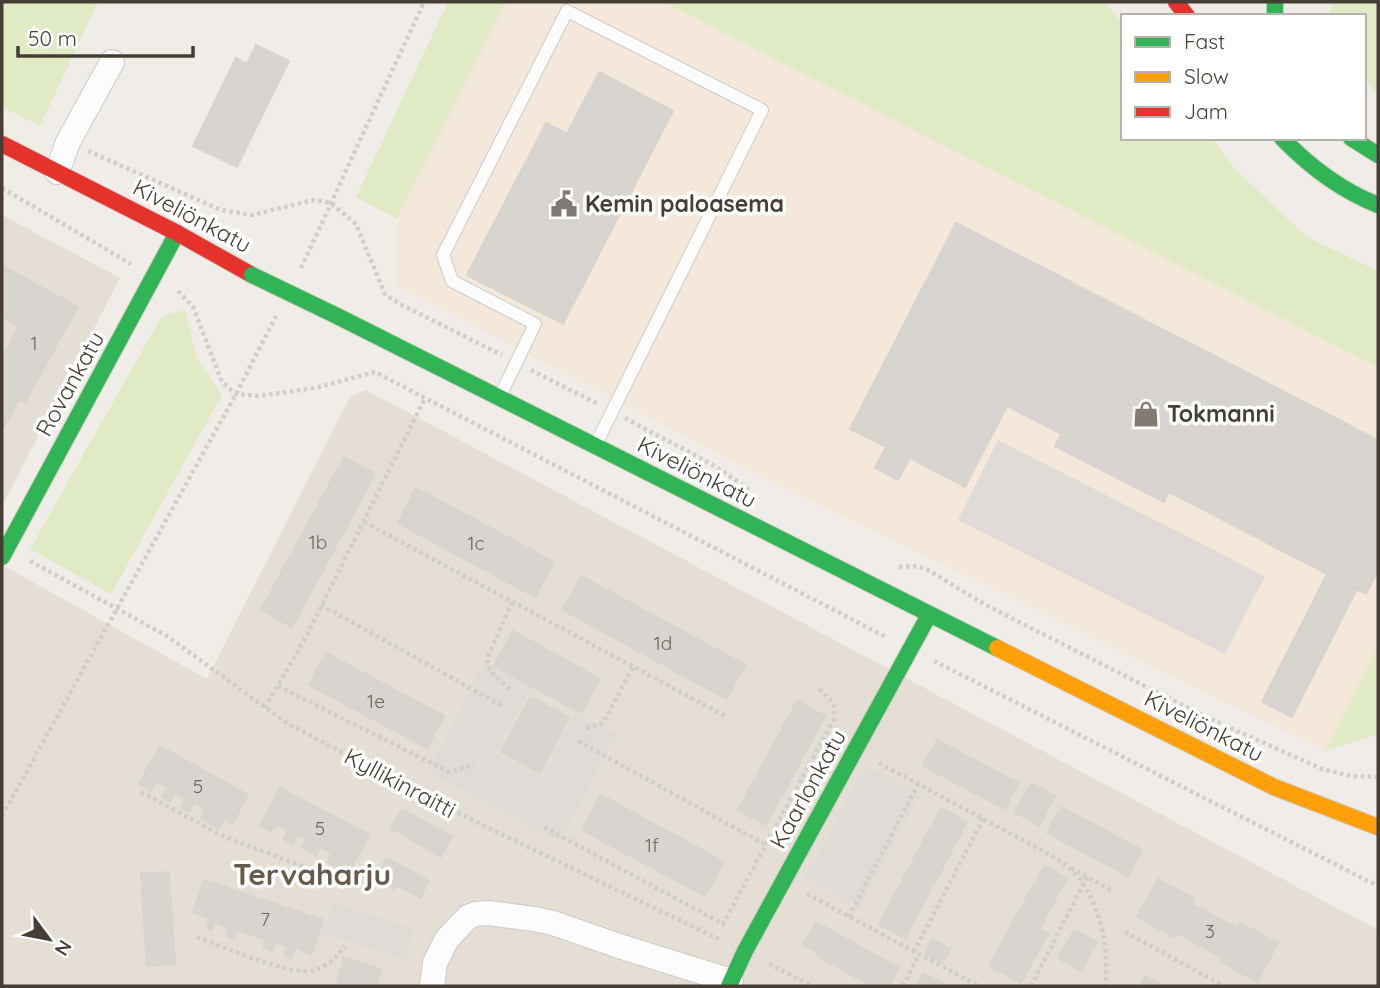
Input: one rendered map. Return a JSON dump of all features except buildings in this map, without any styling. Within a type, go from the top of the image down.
[{"type":"main road","points":[[1284,140],[1322,176],[1346,191],[1378,205]]},
{"type":"main road","points":[[1354,140],[1378,155]]},
{"type":"main road","name":"Kiveliönkatu","points":[[2,144],[177,233],[252,275],[1274,787],[1378,827]]},
{"type":"main road","name":"Rovankatu","points":[[4,552],[177,233]]},
{"type":"main road","name":"Kaarlonkatu","points":[[730,983],[929,615]]},
{"type":"street","points":[[57,172],[68,142],[111,62]]},
{"type":"street","points":[[432,986],[435,963],[447,939],[468,917],[488,913],[553,923],[730,983]]},
{"type":"lane","points":[[499,398],[535,324],[452,281],[443,255],[567,11],[762,110],[595,446]]},
{"type":"path","points":[[299,271],[424,2]]},
{"type":"path","points":[[68,142],[221,210],[252,215],[314,200],[331,203],[356,224],[385,294],[707,461],[751,492]]},
{"type":"path","points":[[2,188],[124,260]]},
{"type":"path","points":[[180,292],[193,307],[222,382],[236,394],[258,396],[315,388],[375,372],[895,642]]},
{"type":"path","points":[[2,816],[236,394],[281,307]]},
{"type":"path","points":[[265,708],[321,606],[425,398]]},
{"type":"path","points":[[364,522],[725,716]]},
{"type":"path","name":"Kyllikinraitti","points":[[4,552],[167,636],[288,724],[476,822],[812,986]]},
{"type":"path","points":[[889,569],[918,566],[928,569],[984,604],[1167,699],[1296,759],[1352,776],[1378,777]]},
{"type":"path","points":[[510,689],[489,671],[487,659],[512,602]]},
{"type":"path","points":[[321,606],[502,706]]},
{"type":"path","points":[[926,657],[1378,886]]},
{"type":"path","points":[[586,728],[603,723],[633,667]]},
{"type":"path","points":[[278,686],[449,772],[474,765]]},
{"type":"path","points":[[718,939],[723,924],[834,719],[835,708],[832,700],[819,689]]},
{"type":"path","points":[[578,741],[766,845]]},
{"type":"path","points":[[855,751],[1112,891]]},
{"type":"path","points":[[849,916],[918,784]]},
{"type":"path","points":[[141,792],[227,838],[356,886]]},
{"type":"path","points":[[903,986],[983,819]]},
{"type":"path","points":[[544,827],[723,924]]},
{"type":"path","points":[[1068,866],[1080,879],[1101,925],[1106,948],[1105,986]]},
{"type":"path","points":[[1031,986],[1087,877]]},
{"type":"path","points":[[783,882],[979,986]]},
{"type":"path","points":[[1125,932],[1224,986]]},
{"type":"path","points":[[197,937],[269,964],[298,971],[314,971],[328,964],[345,946]]},
{"type":"shaded area","points":[[506,2],[664,2],[1378,367],[1378,646],[1325,751],[767,479],[397,286],[397,219]]},
{"type":"shaded area","points":[[2,215],[120,278],[2,506]]},
{"type":"shaded area","points":[[366,390],[1378,930],[1378,986],[2,986],[2,565],[207,679],[350,397]]},
{"type":"shaded area","points":[[998,440],[1265,576],[1225,654],[958,520]]},
{"type":"shaded area","points":[[484,663],[531,688],[496,753],[542,777],[576,714],[617,735],[561,842],[427,771]]},
{"type":"shaded area","points":[[865,767],[920,796],[859,907],[805,878]]},
{"type":"shaded area","points":[[333,904],[414,929],[405,958],[324,933]]},
{"type":"green space","points":[[2,2],[98,2],[40,126],[2,107]]},
{"type":"green space","points":[[448,2],[506,2],[397,219],[356,197]]},
{"type":"green space","points":[[663,2],[1105,2],[1121,22],[1121,140],[1214,140],[1236,170],[1307,237],[1378,271],[1378,367]]},
{"type":"green space","points":[[1331,2],[1378,2],[1378,94],[1366,82],[1366,14],[1331,14]]},
{"type":"green space","points":[[185,310],[197,359],[222,395],[111,594],[30,549],[162,316]]},
{"type":"green space","points":[[1378,646],[1378,734],[1325,751]]},
{"type":"traffic: fast","points":[[1275,2],[1275,14]]},
{"type":"traffic: fast","points":[[1284,140],[1326,177],[1378,205]]},
{"type":"traffic: fast","points":[[1354,140],[1378,155]]},
{"type":"traffic: fast","points":[[2,557],[177,233]]},
{"type":"traffic: fast","points":[[252,275],[337,316]]},
{"type":"traffic: fast","points":[[337,316],[997,648]]},
{"type":"traffic: fast","points":[[729,986],[745,951],[929,615]]},
{"type":"traffic: slow","points":[[997,648],[1274,787],[1378,827]]},
{"type":"traffic: jam","points":[[1176,2],[1185,14]]},
{"type":"traffic: jam","points":[[2,144],[177,233],[252,275]]},
{"type":"place","name":"Kemin paloasema","points":[[564,204]]},
{"type":"place","name":"Tokmanni","points":[[1146,414]]},
{"type":"district","name":"Tervaharju","points":[[312,875]]}]
